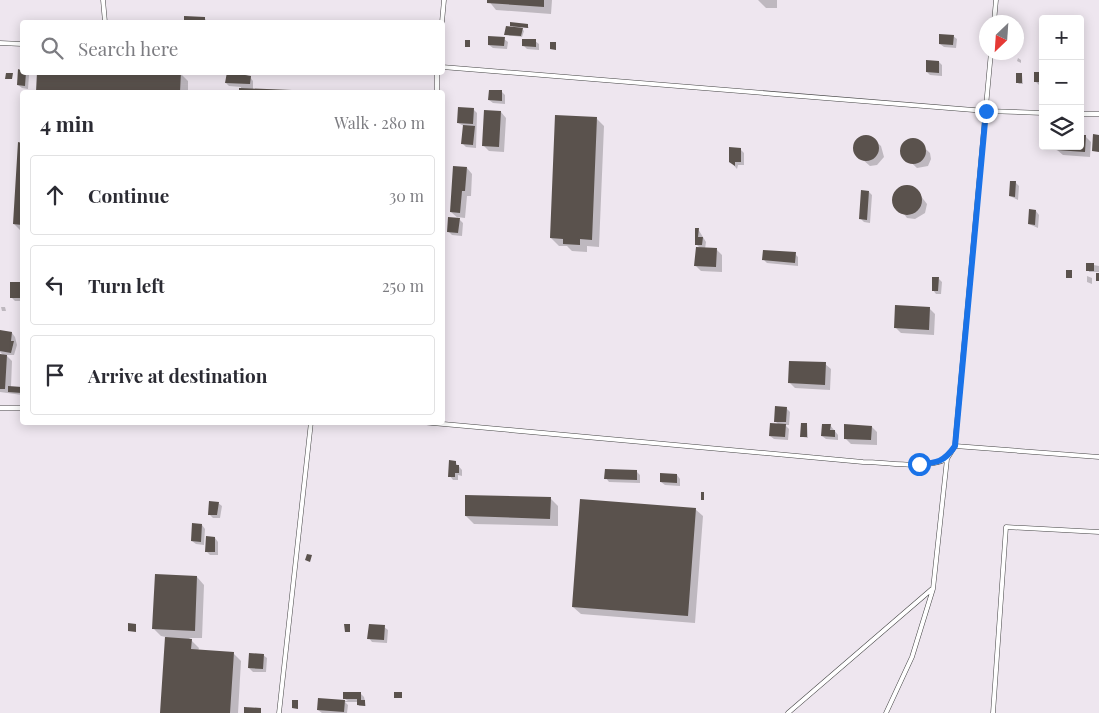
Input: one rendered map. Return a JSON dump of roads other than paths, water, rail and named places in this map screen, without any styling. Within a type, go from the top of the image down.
[{"type":"lane","points":[[103,0],[105,20]]},
{"type":"lane","points":[[442,20],[444,0]]},
{"type":"lane","points":[[995,15],[996,0]]},
{"type":"lane","points":[[0,43],[20,44]]},
{"type":"lane","points":[[445,424],[863,462],[919,464],[938,463],[947,458],[955,446],[990,60]]},
{"type":"lane","points":[[445,67],[986,111],[1039,112]]},
{"type":"lane","points":[[437,75],[437,90]]},
{"type":"lane","points":[[1084,114],[1099,114]]},
{"type":"lane","points":[[0,408],[20,408]]},
{"type":"lane","points":[[279,713],[311,425]]},
{"type":"lane","points":[[955,446],[1099,457]]},
{"type":"lane","points":[[886,713],[912,657],[933,589],[947,458]]},
{"type":"lane","points":[[994,713],[1006,527],[1099,532]]},
{"type":"lane","points":[[788,713],[933,589]]}]
